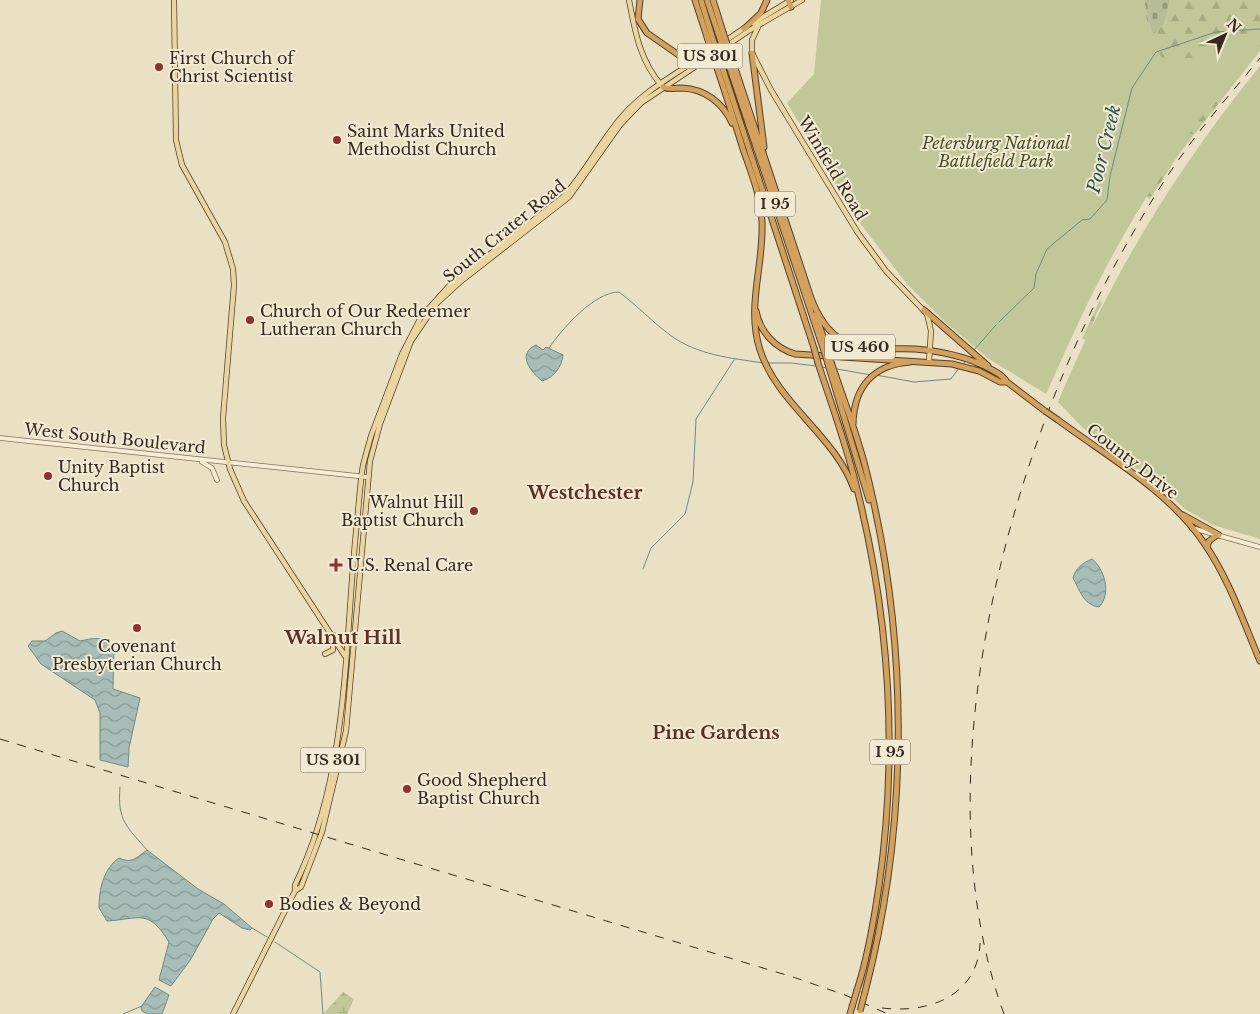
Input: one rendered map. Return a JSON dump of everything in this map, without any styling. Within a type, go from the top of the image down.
[{"type":"highway","points":[[640,0],[638,19],[647,33],[683,58],[694,58],[708,53]]},
{"type":"highway","name":"US 460","points":[[695,0],[718,61],[756,189],[762,222],[755,304],[759,321],[769,338],[785,350],[795,354],[929,362]]},
{"type":"highway","points":[[701,0],[710,37]]},
{"type":"highway","name":"I 95","points":[[707,0],[721,33],[826,351]]},
{"type":"highway","points":[[713,0],[721,33]]},
{"type":"highway","points":[[744,29],[760,13],[767,0]]},
{"type":"highway","points":[[752,53],[765,158]]},
{"type":"highway","name":"US 460","points":[[728,56],[765,158],[812,300],[824,324],[845,342],[865,347],[930,351]]},
{"type":"highway","name":"I 95","points":[[718,61],[850,462],[863,513],[883,618],[889,691],[890,756],[888,809],[880,875],[870,933],[850,1014]]},
{"type":"highway","points":[[661,86],[691,89],[714,100],[728,116],[743,149]]},
{"type":"highway","points":[[812,300],[830,365],[854,429],[866,472],[878,532]]},
{"type":"highway","points":[[755,304],[757,340],[771,376],[782,392],[840,459],[850,476],[863,513]]},
{"type":"highway","points":[[924,310],[992,370]]},
{"type":"highway","name":"County Drive","points":[[930,351],[965,358],[1004,377],[1007,382],[1036,404],[1158,493],[1176,510],[1207,548],[1228,587],[1260,661]]},
{"type":"highway","points":[[854,429],[856,402],[869,379],[889,365],[922,361]]},
{"type":"highway","name":"County Drive","points":[[929,362],[967,367],[1000,382],[1007,382]]},
{"type":"highway","name":"I 95","points":[[830,365],[857,453],[878,532],[890,598],[895,652],[899,760],[891,863],[878,939],[860,1012]]},
{"type":"highway","points":[[1176,510],[1218,535],[1209,541],[1207,548]]},
{"type":"main road","points":[[174,0],[176,140],[178,154],[186,174],[225,242],[233,270],[234,285],[222,418],[228,463],[244,501],[346,657],[353,658]]},
{"type":"main road","points":[[629,0],[639,48],[661,86]]},
{"type":"main road","name":"South Crater Road","points":[[233,1014],[296,890],[301,887],[313,860],[330,803],[346,731],[367,477],[380,424],[416,333],[430,312],[460,282],[569,197],[625,119],[641,103],[661,86],[744,29],[789,2],[802,0]]},
{"type":"main road","name":"South Crater Road","points":[[296,890],[295,885],[317,829],[341,717],[361,476],[371,436],[402,354],[421,317],[449,286],[563,197],[578,179],[619,119],[642,97],[758,26],[789,2]]},
{"type":"main road","points":[[752,53],[752,40],[758,26]]},
{"type":"main road","name":"Winfield Road","points":[[752,53],[771,90],[858,234],[886,271],[924,310]]},
{"type":"main road","points":[[924,310],[931,328],[929,362]]},
{"type":"main road","points":[[332,634],[341,639],[348,632]]},
{"type":"main road","points":[[325,654],[334,648],[332,634]]},
{"type":"street","name":"West South Boulevard","points":[[0,438],[367,477]]},
{"type":"street","points":[[198,460],[210,466],[217,480]]},
{"type":"street","points":[[1192,528],[1260,547]]},
{"type":"green space","name":"Petersburg National Battlefield Park","points":[[821,0],[1143,0],[1152,48],[1163,58],[1200,58],[1216,43],[1260,33],[1260,45],[1194,127],[1135,216],[1094,291],[1046,394],[989,359],[946,323],[907,284],[856,218],[787,103],[814,74]]},
{"type":"green space","points":[[1062,0],[1144,0],[1151,30],[1165,21],[1170,0],[1260,0],[1260,51],[1179,154],[1150,199],[1114,180]]},
{"type":"green space","points":[[1144,0],[1170,0],[1165,21],[1156,33],[1153,33],[1151,30]]},
{"type":"green space","points":[[1260,66],[1260,539],[1213,525],[1185,509],[1156,483],[1084,429],[1058,402],[1100,311],[1147,227],[1172,186],[1200,146]]},
{"type":"green space","points":[[1100,300],[1102,304],[1097,312],[1087,341],[1082,338]]},
{"type":"green space","points":[[343,992],[354,999],[347,1014],[323,1014]]},
{"type":"water","points":[[536,345],[543,350],[546,347],[563,355],[557,371],[542,381],[530,368],[526,358],[530,349]]},
{"type":"water","points":[[1092,559],[1100,568],[1106,588],[1103,602],[1099,607],[1086,600],[1073,578],[1080,566]]},
{"type":"water","points":[[62,631],[80,641],[97,638],[114,645],[113,689],[140,698],[129,748],[128,767],[100,760],[100,713],[95,700],[41,664],[28,646],[32,641],[45,641]]},
{"type":"water","points":[[147,850],[198,889],[224,904],[252,928],[250,930],[242,928],[219,913],[213,919],[191,959],[171,986],[159,980],[169,942],[162,931],[155,924],[143,918],[107,921],[99,908],[103,880],[109,868],[119,858],[131,860]]},
{"type":"water","points":[[155,987],[169,995],[162,1014],[147,1014],[142,1011],[141,1007]]},
{"type":"waterway","name":"Poor Creek","points":[[999,322],[1034,288],[1036,274],[1047,249],[1082,220],[1090,219],[1107,200],[1110,176],[1132,88],[1156,52],[1216,32],[1260,29]]},
{"type":"waterway","points":[[549,348],[570,322],[589,305],[599,298],[619,292],[680,342],[714,355],[763,363]]},
{"type":"waterway","name":"Poor Creek","points":[[974,350],[996,325]]},
{"type":"waterway","points":[[643,569],[651,548],[685,514],[693,482],[696,419],[734,360]]},
{"type":"waterway","name":"Poor Creek","points":[[768,363],[816,366]]},
{"type":"waterway","name":"Poor Creek","points":[[876,375],[914,382],[951,379],[959,368]]},
{"type":"waterway","name":"Poor Creek","points":[[837,369],[871,375]]},
{"type":"waterway","points":[[120,787],[120,808],[125,823],[148,851]]},
{"type":"waterway","points":[[252,928],[267,937]]},
{"type":"waterway","points":[[275,942],[320,972],[323,1014]]},
{"type":"waterway","points":[[123,1014],[142,1006]]},
{"type":"railway","points":[[1004,1014],[980,922],[970,823],[974,720],[989,616],[1014,513],[1047,414],[1086,322],[1130,238],[1161,185],[1182,155],[1260,58]]},
{"type":"railway","points":[[0,739],[793,977],[845,995],[888,1014]]},
{"type":"railway","points":[[882,1008],[917,1008],[934,1004],[948,997],[961,988],[971,976],[977,961],[980,943]]},
{"type":"place","name":"First Church of Christ Scientist","points":[[159,67]]},
{"type":"place","name":"Saint Marks United Methodist Church","points":[[337,140]]},
{"type":"place","name":"Church of Our Redeemer Lutheran Church","points":[[250,320]]},
{"type":"place","name":"Unity Baptist Church","points":[[48,476]]},
{"type":"place","name":"Walnut Hill Baptist Church","points":[[474,511]]},
{"type":"place","name":"U.S. Renal Care","points":[[336,565]]},
{"type":"place","name":"Covenant Presbyterian Church","points":[[137,628]]},
{"type":"place","name":"Good Shepherd Baptist Church","points":[[407,789]]},
{"type":"place","name":"Bodies & Beyond","points":[[269,904]]},
{"type":"district","name":"Westchester","points":[[585,493]]},
{"type":"district","name":"Walnut Hill","points":[[343,637]]},
{"type":"district","name":"Pine Gardens","points":[[716,733]]}]
